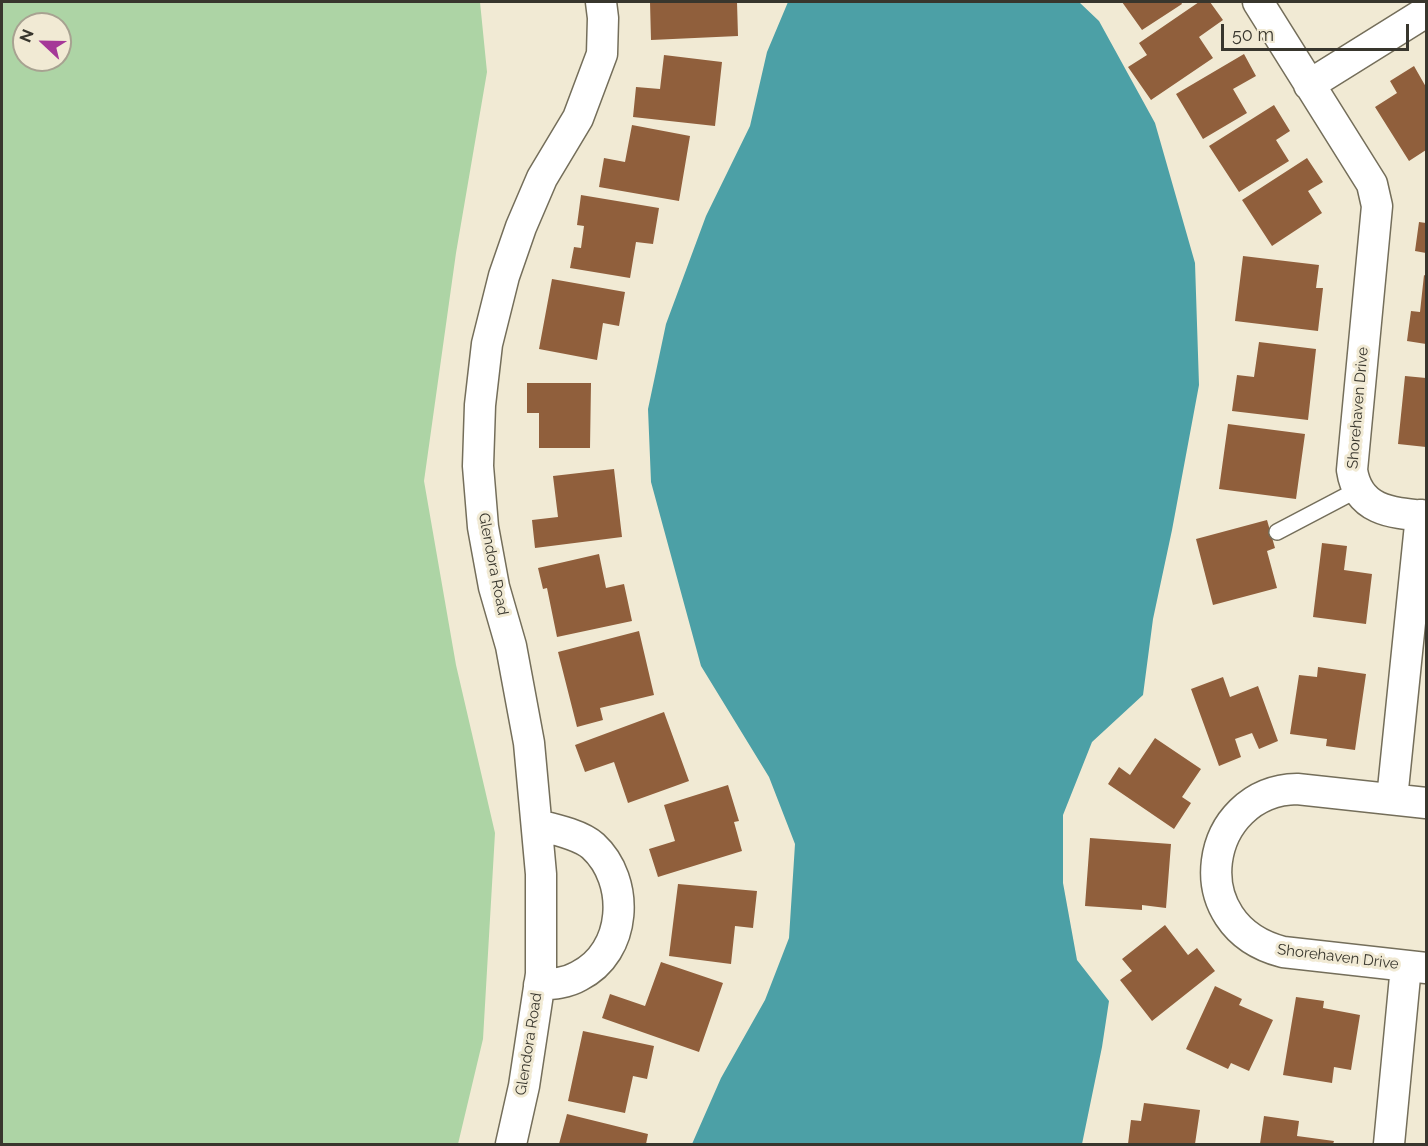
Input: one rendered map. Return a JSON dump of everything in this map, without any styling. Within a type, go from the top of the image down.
[{"type":"street","name":"Glendora Road","points":[[511,1144],[524,1086],[541,974],[541,874],[529,743],[511,646],[494,587],[483,527],[478,466],[480,405],[487,344],[504,276],[521,227],[542,178],[578,118],[602,54],[601,2]]},
{"type":"street","name":"Shorehaven Drive","points":[[1258,2],[1372,184],[1377,206],[1352,470],[1357,490],[1367,502],[1378,508],[1424,515],[1392,799]]},
{"type":"street","points":[[1309,85],[1426,12]]},
{"type":"street","name":"Shorehaven Drive","points":[[1389,1144],[1416,967],[1282,951],[1263,945],[1241,930],[1226,912],[1218,897],[1216,866],[1220,848],[1228,830],[1246,808],[1282,789],[1426,803]]},
{"type":"street","points":[[538,825],[560,830],[592,844],[604,858],[613,874],[620,910],[608,948],[596,964],[579,976],[560,983],[539,984]]},
{"type":"lane","points":[[1277,532],[1357,490]]},
{"type":"green space","points":[[2,2],[480,2],[487,72],[456,253],[424,481],[456,665],[495,833],[483,1039],[458,1144],[2,1144]]},
{"type":"water","points":[[788,2],[1079,2],[1099,21],[1155,123],[1195,263],[1199,385],[1153,619],[1143,695],[1092,742],[1063,815],[1063,883],[1077,960],[1109,1001],[1082,1144],[692,1144],[721,1078],[765,1000],[789,938],[795,844],[769,777],[701,666],[651,482],[648,409],[666,324],[706,216],[750,126],[767,52]]},
{"type":"building","points":[[650,2],[737,2],[738,36],[651,40]]},
{"type":"building","points":[[1122,2],[1181,2],[1182,4],[1142,30]]},
{"type":"building","points":[[1199,2],[1210,2],[1223,20],[1199,37],[1213,58],[1151,100],[1128,67],[1147,55],[1139,43]]},
{"type":"building","points":[[1244,54],[1256,76],[1233,89],[1247,113],[1203,139],[1176,94]]},
{"type":"building","points":[[664,55],[722,62],[715,126],[633,117],[636,87],[660,89]]},
{"type":"building","points":[[1414,66],[1426,87],[1426,150],[1409,161],[1375,107],[1397,93],[1390,81]]},
{"type":"building","points":[[1274,105],[1290,131],[1276,140],[1289,161],[1239,192],[1209,146]]},
{"type":"building","points":[[632,125],[690,136],[679,201],[599,187],[604,158],[625,162]]},
{"type":"building","points":[[1307,158],[1323,182],[1308,191],[1322,213],[1272,246],[1242,200]]},
{"type":"building","points":[[581,195],[659,208],[653,244],[636,242],[630,278],[570,268],[574,247],[581,248],[584,226],[577,225]]},
{"type":"building","points":[[1419,222],[1426,223],[1426,253],[1415,251]]},
{"type":"building","points":[[1243,256],[1319,265],[1316,288],[1323,288],[1318,331],[1235,321]]},
{"type":"building","points":[[1424,275],[1426,276],[1426,344],[1407,341],[1411,311],[1420,312]]},
{"type":"building","points":[[552,279],[625,292],[619,326],[603,323],[597,360],[539,349]]},
{"type":"building","points":[[1259,342],[1316,349],[1308,420],[1232,411],[1237,375],[1254,377]]},
{"type":"building","points":[[1405,376],[1426,378],[1426,447],[1398,444]]},
{"type":"building","points":[[527,383],[591,383],[590,448],[539,448],[539,413],[527,413]]},
{"type":"building","points":[[1228,424],[1305,434],[1296,499],[1219,489]]},
{"type":"building","points":[[614,469],[622,537],[535,548],[532,520],[558,517],[553,476]]},
{"type":"building","points":[[1267,520],[1275,548],[1267,551],[1277,588],[1213,605],[1196,539]]},
{"type":"building","points":[[1322,543],[1347,546],[1344,570],[1372,574],[1366,624],[1313,617]]},
{"type":"building","points":[[599,554],[606,588],[624,584],[632,621],[557,637],[547,588],[543,589],[538,568]]},
{"type":"building","points":[[639,631],[654,695],[600,708],[603,720],[577,727],[558,652]]},
{"type":"building","points":[[1318,667],[1366,674],[1355,750],[1326,746],[1327,739],[1290,734],[1299,675],[1317,677]]},
{"type":"building","points":[[1223,677],[1230,697],[1258,686],[1278,741],[1259,749],[1252,733],[1235,739],[1241,757],[1219,766],[1191,689]]},
{"type":"building","points":[[664,712],[689,781],[628,803],[614,762],[585,772],[575,745]]},
{"type":"building","points":[[1155,738],[1201,769],[1182,797],[1191,803],[1174,829],[1108,784],[1119,767],[1130,775]]},
{"type":"building","points":[[728,785],[739,821],[734,822],[742,851],[658,877],[649,849],[675,841],[664,805]]},
{"type":"building","points":[[1090,838],[1171,844],[1166,908],[1142,905],[1142,910],[1085,906]]},
{"type":"building","points":[[678,884],[757,891],[753,928],[735,926],[731,964],[669,956]]},
{"type":"building","points":[[1165,925],[1188,955],[1197,948],[1215,971],[1152,1021],[1120,980],[1132,971],[1122,959]]},
{"type":"building","points":[[661,962],[723,983],[699,1052],[602,1018],[610,994],[645,1006]]},
{"type":"building","points":[[1215,986],[1242,999],[1239,1005],[1273,1020],[1249,1071],[1231,1063],[1228,1069],[1186,1049]]},
{"type":"building","points":[[1296,997],[1324,1001],[1323,1008],[1360,1015],[1351,1070],[1334,1067],[1332,1083],[1283,1075]]},
{"type":"building","points":[[583,1031],[654,1046],[647,1079],[633,1076],[625,1113],[568,1101]]},
{"type":"building","points":[[1144,1103],[1200,1110],[1195,1144],[1128,1144],[1131,1120],[1141,1121]]},
{"type":"building","points":[[567,1114],[648,1134],[646,1144],[559,1144]]},
{"type":"building","points":[[1264,1116],[1299,1121],[1297,1136],[1334,1141],[1333,1144],[1260,1144]]}]
